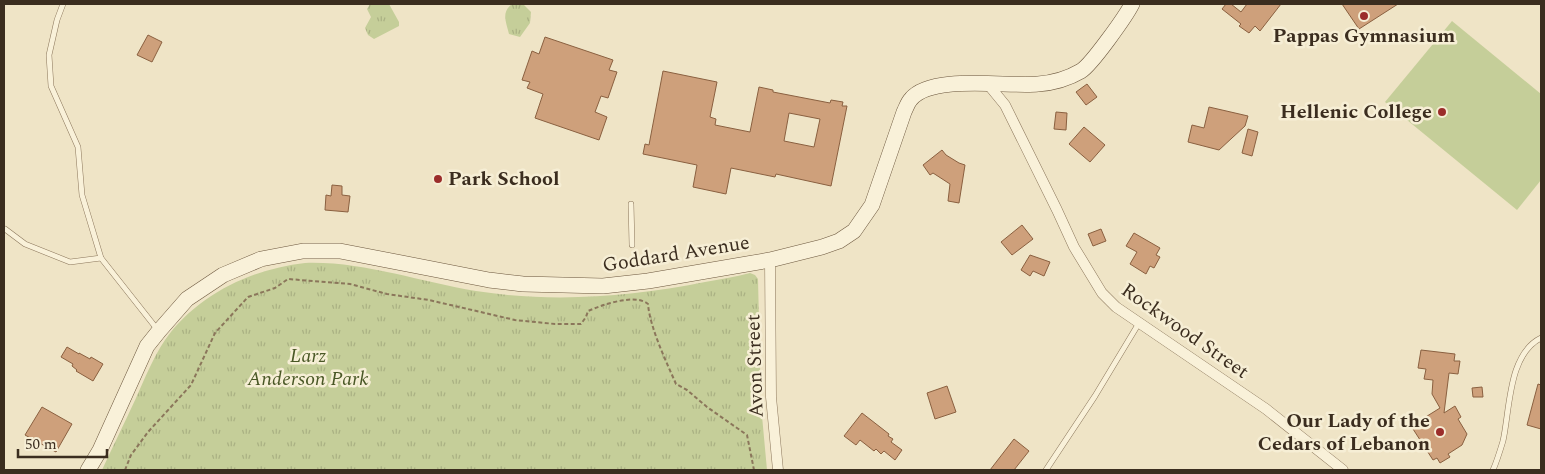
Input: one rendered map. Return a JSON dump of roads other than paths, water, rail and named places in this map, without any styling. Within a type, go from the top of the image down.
[{"type":"main road","name":"Goddard Avenue","points":[[88,470],[100,450],[147,346],[187,299],[223,275],[261,259],[303,251],[340,251],[489,280],[523,284],[603,286],[648,281],[770,260],[822,247],[839,241],[854,231],[872,205],[904,112],[911,98],[926,88],[955,84],[1038,84],[1058,80],[1083,70],[1100,50],[1132,4]]},
{"type":"street","name":"Rockwood Street","points":[[987,83],[1005,105],[1074,247],[1102,293],[1116,307],[1266,409],[1343,470]]},
{"type":"street","name":"Avon Street","points":[[770,260],[771,397],[778,470]]},
{"type":"lane","points":[[63,4],[57,20],[49,55],[52,86],[78,147],[82,195],[101,258],[159,332]]},
{"type":"lane","points":[[631,204],[632,244]]},
{"type":"lane","points":[[6,229],[25,244],[70,262],[101,258]]},
{"type":"lane","points":[[1046,470],[1095,396],[1139,323]]},
{"type":"lane","points":[[1492,470],[1503,440],[1513,381],[1519,363],[1528,349],[1541,338]]},
{"type":"place","name":"Pappas Gymnasium","points":[[1364,16]]},
{"type":"place","name":"Hellenic College","points":[[1442,112]]},
{"type":"place","name":"Park School","points":[[438,179]]},
{"type":"place","name":"Our Lady of the Cedars of Lebanon","points":[[1440,432]]},
{"type":"park label","name":"Larz Anderson Park","points":[[308,368]]}]
